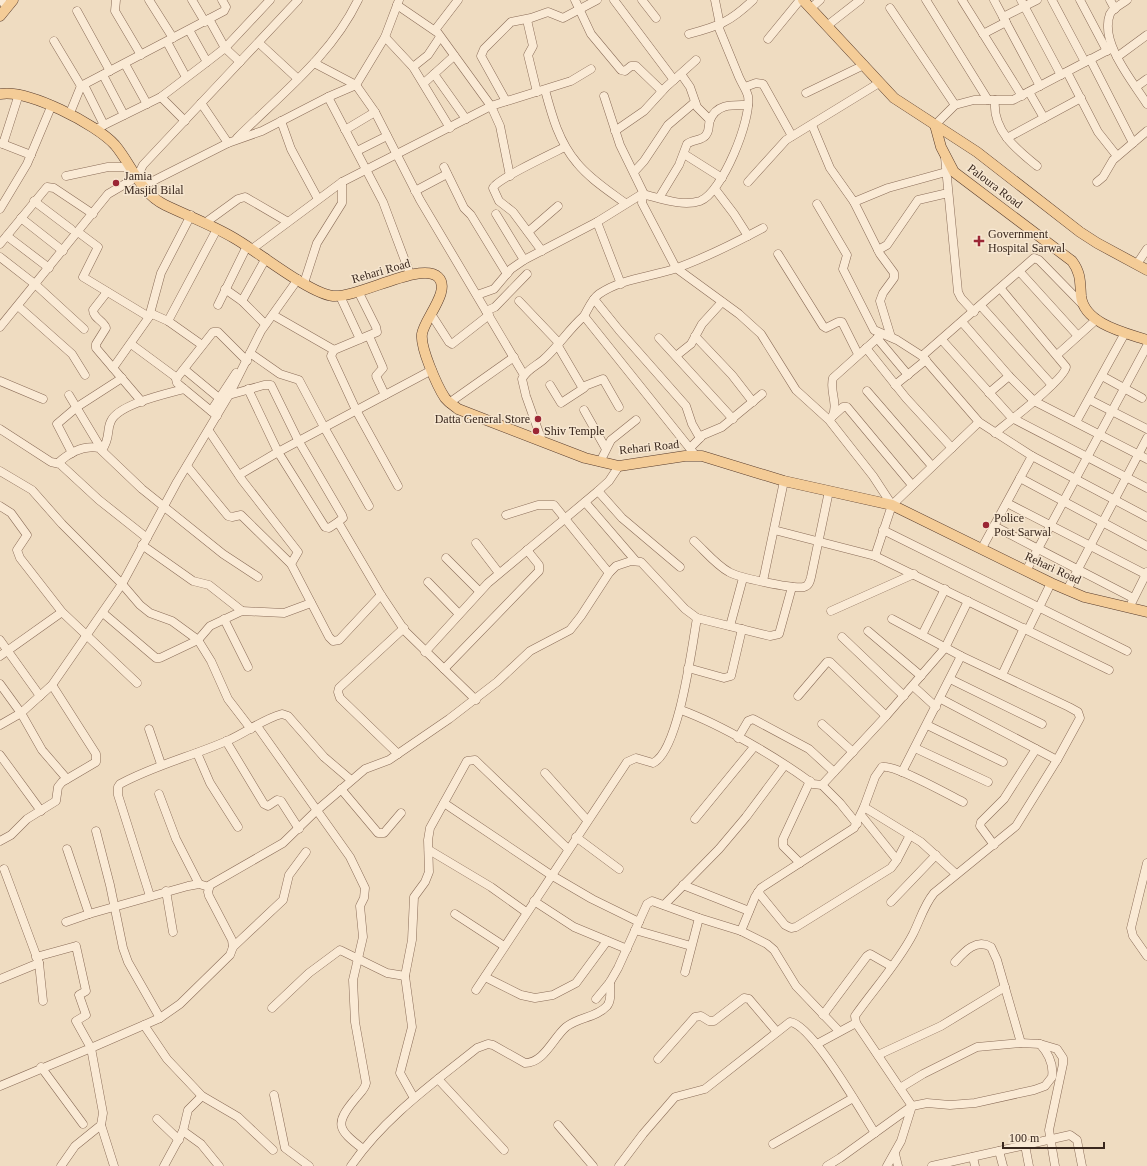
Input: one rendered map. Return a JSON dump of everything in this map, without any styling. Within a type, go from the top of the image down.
[{"type":"main road","points":[[803,0],[828,25],[894,98],[977,152],[1080,232],[1147,270]]},
{"type":"main road","points":[[0,16],[7,2]]},
{"type":"main road","name":"Rehari Road","points":[[0,94],[18,94],[100,127],[151,196],[217,229],[324,294],[340,296],[359,293],[410,274],[434,274],[442,282],[441,294],[423,327],[421,343],[443,394],[449,403],[458,409],[585,458],[600,462],[619,466],[693,452],[784,480],[892,505],[1067,590],[1084,596],[1131,603],[1147,612]]},
{"type":"main road","name":"Paloura Road","points":[[934,125],[945,157],[954,172],[1078,268],[1080,275],[1082,304]]},
{"type":"main road","points":[[1082,304],[1096,319],[1125,333],[1147,340]]},
{"type":"street","points":[[116,0],[115,11],[141,55]]},
{"type":"street","points":[[149,0],[170,40],[186,77]]},
{"type":"street","points":[[192,0],[225,48],[240,62]]},
{"type":"street","points":[[70,114],[83,86],[207,21],[226,9],[222,0]]},
{"type":"street","points":[[54,41],[83,86],[100,127],[161,97],[208,62],[225,48],[270,0]]},
{"type":"street","points":[[0,327],[63,251],[74,230],[93,214],[111,190],[137,177],[143,165],[298,0]]},
{"type":"street","points":[[231,142],[298,79],[337,38],[358,0]]},
{"type":"street","points":[[435,30],[458,0]]},
{"type":"street","points":[[575,0],[591,34],[621,70],[625,71],[631,66],[636,66],[662,91]]},
{"type":"street","points":[[506,101],[482,58],[481,52],[511,22],[527,20],[548,12],[563,18],[597,0]]},
{"type":"street","points":[[614,0],[678,77],[690,87],[697,107],[710,120]]},
{"type":"street","points":[[642,0],[656,18]]},
{"type":"street","points":[[477,295],[494,289],[507,274],[524,260],[597,222],[625,203],[642,194],[660,198],[694,202],[707,197],[715,189],[722,178],[746,122],[748,105],[745,87],[719,25],[716,0]]},
{"type":"street","points":[[689,34],[719,25],[733,18],[753,0]]},
{"type":"street","points":[[768,39],[800,0]]},
{"type":"street","points":[[811,8],[820,0]]},
{"type":"street","points":[[828,25],[860,0]]},
{"type":"street","points":[[926,0],[992,100],[996,119],[1007,138],[1020,152],[1038,166]]},
{"type":"street","points":[[962,0],[983,34],[1044,118]]},
{"type":"street","points":[[994,0],[1040,86]]},
{"type":"street","points":[[983,34],[1023,3],[1037,0]]},
{"type":"street","points":[[1052,0],[1088,61],[1133,143]]},
{"type":"street","points":[[1080,0],[1109,49],[1117,57],[1147,104]]},
{"type":"street","points":[[1110,0],[1115,9]]},
{"type":"street","points":[[1109,49],[1110,14],[1127,0]]},
{"type":"street","points":[[143,186],[231,142],[262,131],[328,97],[356,85],[385,37],[398,2],[435,30],[491,106],[500,126],[510,176]]},
{"type":"street","points":[[1023,3],[1064,73],[1081,98],[1098,132],[1117,156]]},
{"type":"street","points":[[890,8],[955,105]]},
{"type":"street","points":[[77,11],[124,115]]},
{"type":"street","points":[[527,20],[533,46],[528,55],[541,91],[565,147],[585,172],[625,203]]},
{"type":"street","points":[[189,30],[208,62]]},
{"type":"street","points":[[1117,57],[1147,35]]},
{"type":"street","points":[[385,37],[413,67],[450,128]]},
{"type":"street","points":[[413,67],[428,55],[440,37]]},
{"type":"street","points":[[259,42],[298,79]]},
{"type":"street","points":[[934,125],[955,105],[974,100],[1013,100],[1109,49]]},
{"type":"street","points":[[424,83],[454,56]]},
{"type":"street","points":[[615,131],[637,117],[662,91],[696,60]]},
{"type":"street","points":[[314,63],[356,85],[375,112],[415,191],[524,375]]},
{"type":"street","points":[[125,64],[147,104]]},
{"type":"street","points":[[806,93],[864,66]]},
{"type":"street","points":[[218,304],[249,248],[288,222],[342,182],[491,106],[571,81],[591,69]]},
{"type":"street","points":[[434,74],[466,119]]},
{"type":"street","points":[[1136,87],[1147,79]]},
{"type":"street","points":[[745,87],[756,83],[763,84],[792,136]]},
{"type":"street","points":[[748,182],[780,146],[792,136],[879,83]]},
{"type":"street","points":[[18,94],[1,143],[31,155]]},
{"type":"street","points":[[604,96],[615,131],[622,149],[634,172],[642,194],[642,203],[676,268],[722,302],[761,334],[796,390],[831,418],[892,505]]},
{"type":"street","points":[[161,97],[185,120]]},
{"type":"street","points":[[328,97],[383,202],[410,274]]},
{"type":"street","points":[[1007,138],[1081,98]]},
{"type":"street","points":[[634,172],[644,161],[668,125],[695,102]]},
{"type":"street","points":[[201,103],[231,142]]},
{"type":"street","points":[[660,198],[689,142],[705,136],[708,131],[710,120],[725,105],[748,105]]},
{"type":"street","points":[[0,209],[31,155],[51,106]]},
{"type":"street","points":[[345,130],[375,112]]},
{"type":"street","points":[[281,121],[291,149],[318,199]]},
{"type":"street","points":[[812,125],[830,168],[854,202],[878,250],[894,273],[894,278],[883,293],[880,301],[891,337]]},
{"type":"street","points":[[1097,182],[1103,177],[1110,163],[1147,131]]},
{"type":"street","points":[[357,151],[387,136]]},
{"type":"street","points":[[542,251],[513,212],[499,201],[494,191],[494,185],[565,147]]},
{"type":"street","points":[[684,154],[722,178]]},
{"type":"street","points":[[945,157],[958,292],[961,298],[974,312]]},
{"type":"street","points":[[66,176],[97,169],[130,167]]},
{"type":"street","points":[[415,191],[445,171],[464,208],[471,215],[507,274]]},
{"type":"street","points":[[854,202],[888,188],[946,172]]},
{"type":"street","points":[[214,414],[229,395],[265,324],[301,281],[317,243],[342,203],[342,182]]},
{"type":"street","points":[[0,244],[43,190],[51,186],[93,214]]},
{"type":"street","points":[[715,189],[748,236]]},
{"type":"street","points":[[878,250],[887,245],[918,200],[948,193]]},
{"type":"street","points":[[205,223],[238,199],[245,197],[288,222]]},
{"type":"street","points":[[34,201],[98,247],[83,277],[107,292],[150,315],[168,321],[202,345]]},
{"type":"street","points":[[817,204],[847,255],[842,268],[871,326],[908,375]]},
{"type":"street","points":[[528,232],[558,206]]},
{"type":"street","points":[[496,214],[524,260]]},
{"type":"street","points":[[113,368],[150,315],[155,290],[161,273],[191,216]]},
{"type":"street","points":[[21,218],[63,251]]},
{"type":"street","points":[[597,222],[620,284]]},
{"type":"street","points":[[542,441],[522,383],[524,375],[559,345],[564,336],[584,316],[594,299],[601,292],[620,284],[676,268],[763,228]]},
{"type":"street","points":[[168,321],[217,229]]},
{"type":"street","points":[[7,236],[49,268]]},
{"type":"street","points":[[1137,264],[1147,249]]},
{"type":"street","points":[[778,254],[823,326],[826,328],[838,322],[842,322],[858,354]]},
{"type":"street","points":[[0,257],[36,285],[84,329]]},
{"type":"street","points":[[242,301],[266,258]]},
{"type":"street","points":[[895,385],[908,375],[942,340],[1034,258],[1037,258],[1082,304]]},
{"type":"street","points":[[1020,272],[1078,336]]},
{"type":"street","points":[[430,314],[449,342],[452,344],[501,301],[527,274]]},
{"type":"street","points":[[226,289],[242,301],[265,324]]},
{"type":"street","points":[[995,433],[1034,401],[1066,371],[1066,367],[1057,355],[1001,289]]},
{"type":"street","points":[[107,292],[92,312],[106,328],[96,344],[96,348],[142,402]]},
{"type":"street","points":[[359,293],[378,330],[375,334],[334,350],[331,353],[332,360],[356,410],[398,486]]},
{"type":"street","points":[[340,296],[360,339]]},
{"type":"street","points":[[594,299],[619,330],[686,406],[692,424],[700,438]]},
{"type":"street","points":[[519,301],[559,345],[584,388]]},
{"type":"street","points":[[676,356],[691,344],[707,318],[722,302]]},
{"type":"street","points":[[18,306],[72,354],[85,375]]},
{"type":"street","points":[[980,306],[1052,385]]},
{"type":"street","points":[[273,315],[334,350]]},
{"type":"street","points":[[584,316],[693,452],[700,438],[707,433],[719,430],[762,394]]},
{"type":"street","points":[[1057,355],[1096,319]]},
{"type":"street","points":[[962,322],[1008,376],[1034,401],[1147,459]]},
{"type":"street","points":[[214,414],[176,382],[177,378],[210,334],[218,332],[247,360],[280,374],[299,380],[369,506]]},
{"type":"street","points":[[1076,422],[1090,400],[1125,333]]},
{"type":"street","points":[[369,336],[383,368],[376,378],[385,395]]},
{"type":"street","points":[[695,336],[732,376],[753,402]]},
{"type":"street","points":[[831,418],[835,409],[832,386],[833,378],[879,336],[891,337],[924,358],[979,422],[1032,456],[1147,517]]},
{"type":"street","points":[[659,338],[733,419]]},
{"type":"street","points":[[942,340],[1012,418],[1147,488]]},
{"type":"street","points":[[131,344],[177,378]]},
{"type":"street","points":[[1026,571],[1147,346]]},
{"type":"street","points":[[866,348],[895,385],[952,448]]},
{"type":"street","points":[[449,403],[514,358]]},
{"type":"street","points":[[0,725],[21,713],[52,685],[122,584],[142,545],[208,431],[219,398],[234,375],[247,360]]},
{"type":"street","points":[[184,369],[219,398]]},
{"type":"street","points":[[239,475],[298,440],[432,370]]},
{"type":"street","points":[[989,393],[1008,376]]},
{"type":"street","points":[[1102,376],[1142,398]]},
{"type":"street","points":[[72,453],[57,424],[77,408],[122,378]]},
{"type":"street","points":[[550,385],[561,403],[584,388],[603,379],[619,407]]},
{"type":"street","points":[[0,381],[43,399]]},
{"type":"street","points":[[229,395],[248,389],[264,385],[271,385],[298,440],[342,515],[343,518],[329,528],[325,527],[278,452],[248,389]]},
{"type":"street","points":[[102,450],[108,440],[110,422],[115,414],[142,402],[184,389]]},
{"type":"street","points":[[867,391],[932,466]]},
{"type":"street","points":[[69,395],[102,450],[138,485],[223,554],[258,577]]},
{"type":"street","points":[[1090,400],[1147,429]]},
{"type":"street","points":[[831,418],[843,408],[847,407],[912,485]]},
{"type":"street","points":[[584,410],[606,449]]},
{"type":"street","points":[[600,462],[606,449],[616,435],[636,420]]},
{"type":"street","points":[[875,556],[892,505],[979,422]]},
{"type":"street","points":[[0,429],[30,447],[49,461],[58,463],[99,500],[147,538]]},
{"type":"street","points":[[208,431],[239,475],[298,552],[291,564]]},
{"type":"street","points":[[1067,590],[1147,438]]},
{"type":"street","points":[[58,463],[72,453],[89,447],[99,448],[102,450]]},
{"type":"street","points":[[982,548],[1032,456]]},
{"type":"street","points":[[187,466],[228,516],[232,517],[241,515],[291,564],[328,637],[336,641],[381,595]]},
{"type":"street","points":[[425,652],[479,591],[598,491],[609,481],[619,466]]},
{"type":"street","points":[[0,471],[30,488],[80,543],[122,584],[140,605],[150,613],[172,622],[198,640],[211,661],[228,699],[254,727],[350,857],[365,888],[364,898],[360,906],[364,930],[359,959],[353,976],[355,1022],[366,1083],[364,1089],[344,1112],[340,1124],[343,1132],[363,1149]]},
{"type":"street","points":[[1020,478],[1147,546]]},
{"type":"street","points":[[763,581],[784,480]]},
{"type":"street","points":[[598,491],[622,518],[680,567]]},
{"type":"street","points":[[694,541],[726,570],[743,578],[792,587],[804,587],[810,582],[829,491]]},
{"type":"street","points":[[585,502],[635,560],[645,565],[685,609],[697,618],[770,636],[779,634],[792,587]]},
{"type":"street","points":[[994,526],[1078,570],[1131,603],[1147,574],[1007,503]]},
{"type":"street","points":[[506,515],[538,505],[554,505],[609,573]]},
{"type":"street","points":[[6,510],[27,535],[17,550],[17,555],[62,612],[87,634],[137,683]]},
{"type":"street","points":[[338,522],[381,595],[404,628],[425,652],[476,700]]},
{"type":"street","points":[[774,530],[875,556],[1109,670]]},
{"type":"street","points":[[883,530],[1127,651]]},
{"type":"street","points":[[476,544],[499,573]]},
{"type":"street","points":[[142,545],[193,581],[209,585],[242,610]]},
{"type":"street","points":[[444,669],[539,571],[539,565],[527,550]]},
{"type":"street","points":[[446,558],[479,591]]},
{"type":"street","points":[[66,922],[166,891],[199,884],[208,887],[283,843],[351,780],[366,769],[389,760],[476,700],[530,651],[570,630],[609,573],[625,562],[635,560]]},
{"type":"street","points":[[831,611],[914,574]]},
{"type":"street","points":[[730,626],[743,578]]},
{"type":"street","points":[[428,582],[459,614]]},
{"type":"street","points":[[1002,675],[1051,583]]},
{"type":"street","points":[[922,635],[945,590]]},
{"type":"street","points":[[822,785],[913,686],[945,648],[968,601]]},
{"type":"street","points":[[103,612],[156,658],[163,658],[198,640],[210,626],[242,610],[284,613],[312,603]]},
{"type":"street","points":[[0,656],[62,612]]},
{"type":"street","points":[[476,990],[526,912],[627,762],[636,758],[653,763],[659,758],[671,736],[681,710],[697,618]]},
{"type":"street","points":[[224,619],[248,667]]},
{"type":"street","points":[[887,1166],[895,1154],[907,1125],[912,1106],[856,1023],[855,1016],[913,934],[930,898],[939,888],[1016,826],[1057,760],[1080,718],[1080,715],[1069,707],[961,656],[892,619]]},
{"type":"street","points":[[398,754],[340,698],[338,692],[339,688],[404,628]]},
{"type":"street","points":[[688,668],[724,678],[731,676],[742,629]]},
{"type":"street","points":[[868,631],[921,676]]},
{"type":"street","points":[[842,637],[904,696]]},
{"type":"street","points":[[0,640],[40,696]]},
{"type":"street","points":[[902,772],[941,699],[961,656]]},
{"type":"street","points":[[798,696],[826,662],[830,662],[886,716]]},
{"type":"street","points":[[950,679],[1042,724]]},
{"type":"street","points":[[0,684],[21,713],[42,750],[67,779]]},
{"type":"street","points":[[0,841],[11,835],[27,819],[56,801],[58,787],[62,782],[93,765],[97,758],[52,685]]},
{"type":"street","points":[[913,686],[936,707]]},
{"type":"street","points":[[941,699],[1057,760]]},
{"type":"street","points":[[681,710],[702,717],[816,785],[822,785],[840,803],[857,824]]},
{"type":"street","points":[[150,896],[118,790],[120,784],[161,764],[197,753],[226,741],[282,714],[288,716],[324,757],[351,780]]},
{"type":"street","points":[[738,738],[748,721],[753,720],[809,748],[834,772]]},
{"type":"street","points":[[822,724],[852,752]]},
{"type":"street","points":[[927,725],[1003,762]]},
{"type":"street","points":[[149,729],[161,764]]},
{"type":"street","points":[[226,741],[264,804],[268,806],[277,800],[281,801],[298,829]]},
{"type":"street","points":[[695,819],[754,747]]},
{"type":"street","points":[[915,748],[988,782]]},
{"type":"street","points":[[994,845],[980,826],[1004,799],[1036,749]]},
{"type":"street","points":[[197,753],[210,783],[238,827]]},
{"type":"street","points":[[0,755],[41,811]]},
{"type":"street","points":[[414,1098],[400,1073],[412,1027],[405,976],[412,940],[414,897],[427,876],[430,828],[467,761],[475,760],[568,849]]},
{"type":"street","points":[[664,906],[719,849],[746,817],[784,766]]},
{"type":"street","points":[[741,931],[758,892],[765,885],[850,831],[857,824],[879,769],[889,766],[963,802]]},
{"type":"street","points":[[545,773],[587,820]]},
{"type":"street","points":[[800,863],[783,846],[783,839],[810,781]]},
{"type":"street","points":[[341,790],[378,833],[384,833],[401,813]]},
{"type":"street","points":[[159,794],[174,833],[199,884]]},
{"type":"street","points":[[444,803],[551,875],[637,926],[691,946]]},
{"type":"street","points":[[862,811],[910,835],[936,855],[956,874]]},
{"type":"street","points":[[862,811],[897,860]]},
{"type":"street","points":[[96,831],[115,906],[123,948],[128,962],[160,1018]]},
{"type":"street","points":[[758,892],[785,925],[791,928],[882,874],[897,860],[910,835]]},
{"type":"street","points":[[576,838],[619,869]]},
{"type":"street","points":[[67,849],[89,914]]},
{"type":"street","points":[[429,850],[491,887],[526,912]]},
{"type":"street","points":[[0,1086],[160,1018],[180,1004],[230,955],[233,947],[283,900],[289,875],[306,852]]},
{"type":"street","points":[[891,902],[936,855]]},
{"type":"street","points":[[1147,863],[1131,928],[1133,936],[1147,956]]},
{"type":"street","points":[[4,869],[37,960],[43,1001]]},
{"type":"street","points":[[683,886],[749,911]]},
{"type":"street","points":[[208,887],[209,896],[232,940],[233,947]]},
{"type":"street","points":[[166,891],[173,932]]},
{"type":"street","points":[[534,901],[566,922],[627,950]]},
{"type":"street","points":[[596,999],[610,982],[627,950],[649,902],[741,931],[770,946],[796,986],[839,1031]]},
{"type":"street","points":[[455,914],[504,946]]},
{"type":"street","points":[[685,972],[699,918]]},
{"type":"street","points":[[485,977],[521,995],[535,998],[553,995],[576,984],[607,941]]},
{"type":"street","points":[[955,962],[970,947],[979,943],[987,945],[993,951],[1021,1043]]},
{"type":"street","points":[[0,979],[37,960],[76,946],[86,991],[79,995],[86,1015],[76,1021],[91,1048],[102,1105],[101,1125],[114,1166]]},
{"type":"street","points":[[272,1008],[294,986],[336,951],[345,952],[392,975],[405,976]]},
{"type":"street","points":[[823,1015],[867,956],[870,954],[875,956],[891,966]]},
{"type":"street","points":[[351,1166],[363,1149],[414,1098],[477,1048],[488,1044],[498,1046],[525,1063],[534,1061],[543,1054],[566,1027],[592,1017],[607,1006],[610,999],[610,982]]},
{"type":"street","points":[[878,1055],[941,1026],[1005,987]]},
{"type":"street","points":[[658,1059],[695,1017],[701,1016],[709,1021],[714,1021],[744,998],[750,999],[777,1032]]},
{"type":"street","points":[[619,1166],[643,1134],[675,1097],[705,1089],[786,1024],[794,1023],[817,1044],[875,1133]]},
{"type":"street","points":[[817,1044],[856,1023]]},
{"type":"street","points":[[144,1025],[167,1059],[202,1096],[238,1117],[273,1150]]},
{"type":"street","points":[[900,1088],[968,1050],[985,1045],[1021,1043],[1040,1044],[1057,1049],[1063,1058],[1063,1064],[1049,1124],[1049,1139],[1055,1166]]},
{"type":"street","points":[[827,1166],[912,1106],[927,1103],[950,1105],[975,1103],[1034,1090],[1045,1086],[1052,1077],[1052,1065],[1050,1056],[1040,1044]]},
{"type":"street","points":[[41,1068],[83,1124]]},
{"type":"street","points":[[438,1079],[504,1150]]},
{"type":"street","points":[[274,1095],[285,1148],[309,1166]]},
{"type":"street","points":[[164,1166],[183,1131],[188,1110],[202,1096]]},
{"type":"street","points":[[773,1144],[853,1098]]},
{"type":"street","points":[[157,1119],[179,1140]]},
{"type":"street","points":[[61,1166],[78,1142],[97,1130],[101,1125]]},
{"type":"street","points":[[558,1125],[592,1166]]},
{"type":"street","points":[[183,1131],[201,1144],[219,1166]]},
{"type":"street","points":[[932,1166],[950,1164],[973,1157],[1070,1135],[1076,1137],[1082,1166]]},
{"type":"street","points":[[1024,1145],[1029,1166]]},
{"type":"street","points":[[1000,1151],[1003,1166]]},
{"type":"street","points":[[895,1154],[898,1166]]},
{"type":"street","points":[[973,1157],[975,1166]]},
{"type":"place","name":"Jamia Masjid Bilal","points":[[116,183]]},
{"type":"place","name":"Government Hospital Sarwal","points":[[979,241]]},
{"type":"place","name":"Datta General Store","points":[[538,419]]},
{"type":"place","name":"Shiv Temple","points":[[536,431]]},
{"type":"place","name":"Police Post Sarwal","points":[[986,525]]}]
